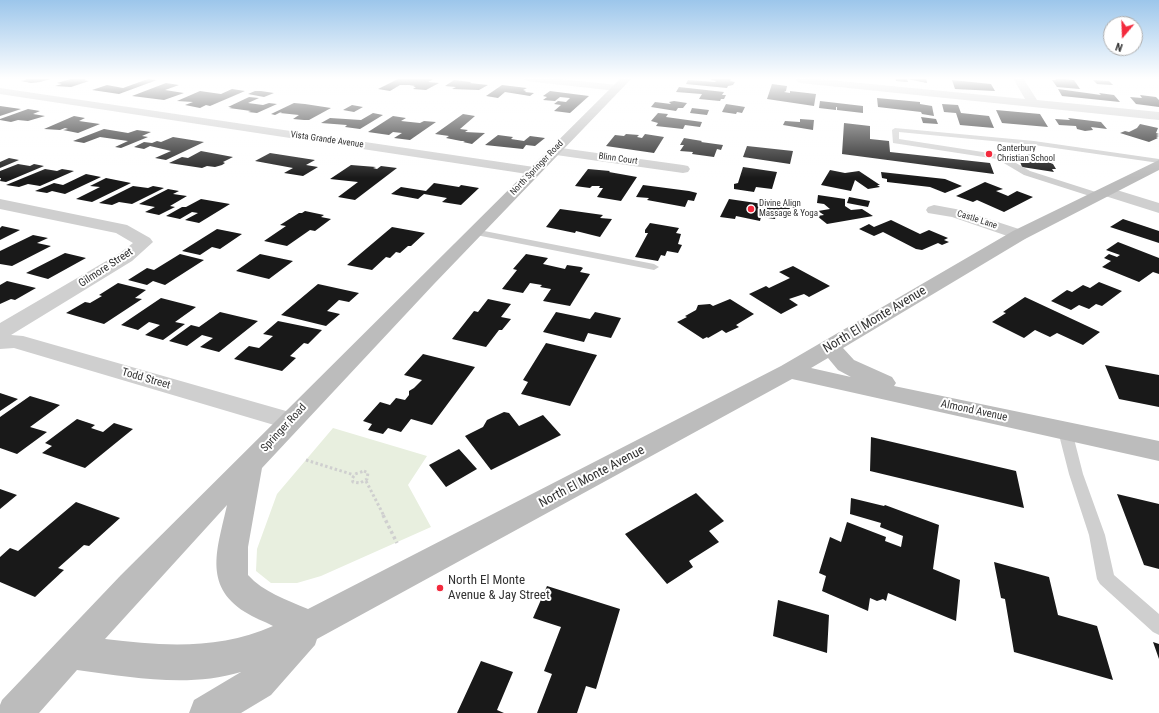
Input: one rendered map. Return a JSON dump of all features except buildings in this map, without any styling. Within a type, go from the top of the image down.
[{"type":"main road","name":"North Springer Road","points":[[499,207],[593,111]]},
{"type":"main road","name":"North El Monte Avenue","points":[[72,652],[187,664],[225,659],[263,647],[309,626],[789,371],[1019,235],[1103,194],[1159,164]]},
{"type":"main road","name":"Springer Road","points":[[72,652],[132,585],[499,207]]},
{"type":"main road","points":[[830,347],[846,364],[856,370],[876,380],[934,402]]},
{"type":"main road","name":"Almond Avenue","points":[[789,371],[1159,451]]},
{"type":"main road","points":[[207,713],[258,682],[309,626],[257,602],[242,591],[233,580],[233,547],[249,466]]},
{"type":"main road","points":[[15,713],[72,652]]},
{"type":"street","name":"Vista Grande Avenue","points":[[135,111],[534,171]]},
{"type":"street","points":[[1113,111],[1159,116]]},
{"type":"street","name":"Blinn Court","points":[[554,150],[683,169]]},
{"type":"street","points":[[1103,194],[1159,208]]},
{"type":"street","name":"Gilmore Street","points":[[0,204],[121,229],[144,242],[126,257],[0,332]]},
{"type":"street","name":"Castle Lane","points":[[934,210],[956,213],[1019,235]]},
{"type":"street","name":"Todd Street","points":[[0,342],[15,341],[291,421]]},
{"type":"street","points":[[243,713],[258,682]]},
{"type":"lane","points":[[1103,194],[1026,173],[999,157],[896,141],[895,130],[966,138],[1034,143],[1159,161]]},
{"type":"lane","points":[[474,232],[654,267]]},
{"type":"lane","points":[[1065,431],[1076,474],[1097,535],[1106,579],[1159,626]]},
{"type":"path","points":[[306,460],[354,475],[359,472],[366,472],[369,477],[366,481],[360,483],[354,482],[352,479],[354,475]]},
{"type":"path","points":[[366,481],[397,543]]},
{"type":"green space","points":[[333,428],[427,456],[408,485],[431,527],[321,576],[297,583],[271,583],[256,571],[257,549],[277,494]]},
{"type":"place","name":"Canterbury Christian School","points":[[989,154]]},
{"type":"place","name":"Divine Align Massage & Yoga","points":[[751,209]]},
{"type":"place","name":"North El Monte Avenue & Jay Street","points":[[440,588]]}]
